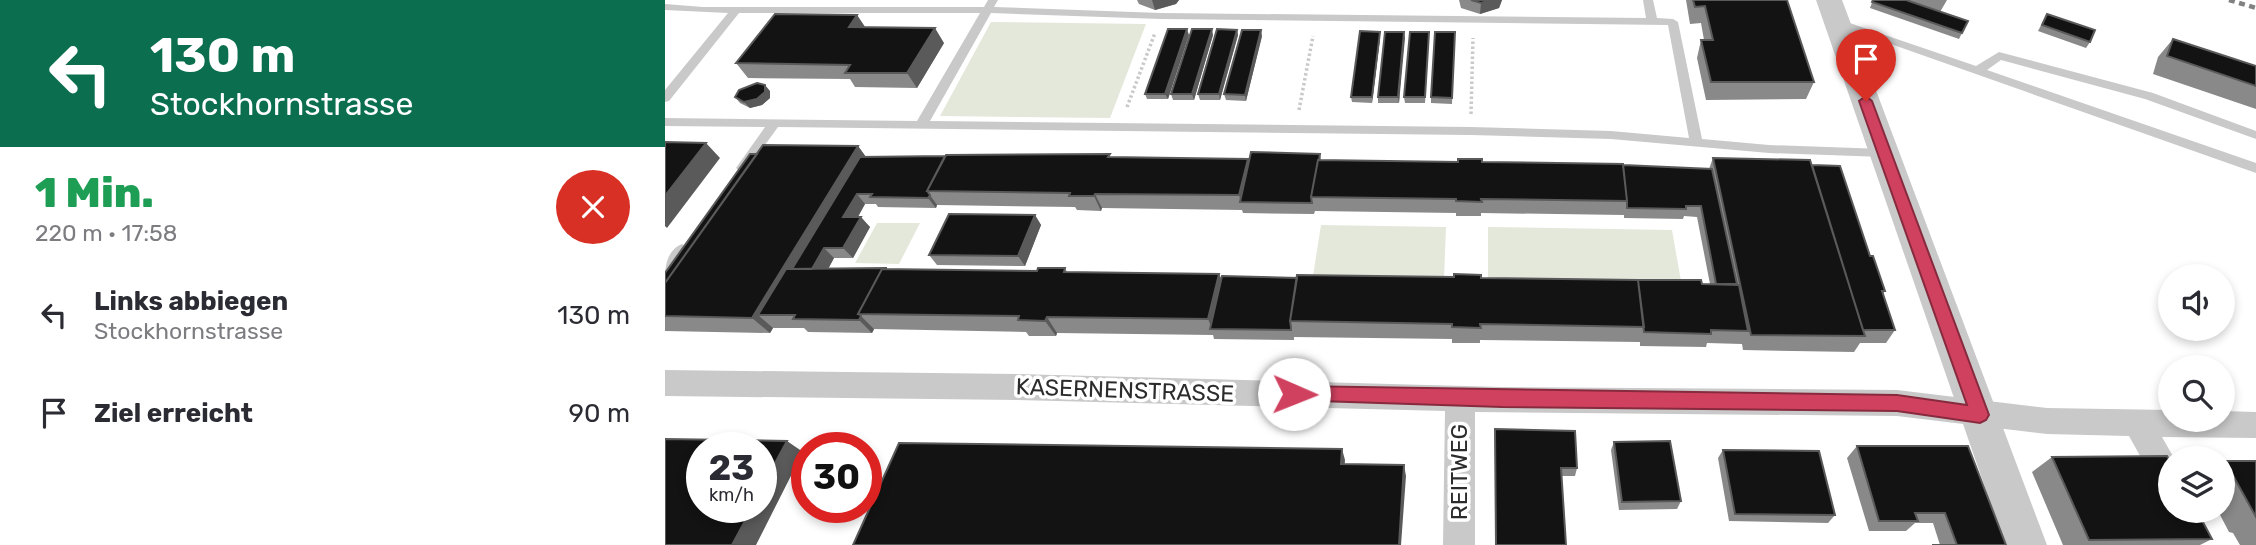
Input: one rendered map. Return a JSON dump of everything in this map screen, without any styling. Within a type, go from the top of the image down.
[{"type":"street","points":[[1833,11],[2026,545]]},
{"type":"street","name":"KASERNENSTRASSE","points":[[665,383],[1017,387],[1460,399],[1897,403],[2046,421],[2256,425]]},
{"type":"street","name":"REITWEG","points":[[1459,545],[1460,399]]},
{"type":"street","points":[[2137,422],[2158,459]]},
{"type":"lane","points":[[1648,0],[1652,22]]},
{"type":"lane","points":[[665,7],[736,9],[990,5],[1161,16],[1673,22],[1696,142]]},
{"type":"lane","points":[[921,125],[990,5]]},
{"type":"lane","points":[[665,98],[736,9]]},
{"type":"lane","points":[[1833,11],[1979,70],[2256,168]]},
{"type":"lane","points":[[1979,70],[1999,56],[2150,96],[2254,135]]},
{"type":"lane","points":[[665,122],[1471,131],[1611,135],[1769,149],[1885,153]]},
{"type":"lane","points":[[735,177],[774,124]]},
{"type":"lane","points":[[665,272],[688,240]]},
{"type":"path","points":[[1120,127],[1161,16]]},
{"type":"path","points":[[1295,129],[1316,18]]},
{"type":"path","points":[[1471,131],[1473,20]]},
{"type":"shaded area","points":[[991,22],[1146,24],[1110,118],[940,116]]},
{"type":"shaded area","points":[[877,223],[920,223],[899,264],[855,263]]},
{"type":"shaded area","points":[[1321,225],[1446,227],[1444,279],[1313,276]]},
{"type":"shaded area","points":[[1488,227],[1672,230],[1681,281],[1488,278]]},
{"type":"building","points":[[1693,0],[1787,0],[1814,82],[1711,82],[1701,40],[1713,40],[1705,6],[1695,7]]},
{"type":"building","points":[[1906,0],[1968,21],[1962,33],[1872,2]]},
{"type":"building","points":[[775,14],[857,15],[849,27],[935,28],[907,73],[845,73],[850,65],[736,63]]},
{"type":"building","points":[[2047,14],[2095,30],[2090,42],[2042,25]]},
{"type":"building","points":[[1168,29],[1187,29],[1165,94],[1145,94]]},
{"type":"building","points":[[1192,29],[1212,29],[1192,94],[1171,94]]},
{"type":"building","points":[[1217,29],[1237,30],[1219,94],[1198,94]]},
{"type":"building","points":[[1242,30],[1261,30],[1245,95],[1224,94]]},
{"type":"building","points":[[1360,31],[1380,32],[1372,97],[1351,97]]},
{"type":"building","points":[[1385,32],[1404,32],[1398,97],[1378,97]]},
{"type":"building","points":[[1410,32],[1429,32],[1425,97],[1404,97]]},
{"type":"building","points":[[1435,32],[1455,32],[1452,98],[1431,97]]},
{"type":"building","points":[[2173,39],[2256,66],[2256,86],[2167,56]]},
{"type":"building","points":[[757,83],[765,85],[765,92],[757,99],[744,102],[735,97],[739,90]]},
{"type":"building","points":[[665,142],[706,143],[665,196]]},
{"type":"building","points":[[763,145],[858,146],[752,318],[665,316],[665,283]]},
{"type":"building","points":[[1251,152],[1320,154],[1312,203],[1240,202]]},
{"type":"building","points":[[750,154],[757,154],[665,283],[665,273]]},
{"type":"building","points":[[1110,154],[1108,157],[1248,159],[1239,195],[1069,196],[1070,193],[927,191],[946,155]]},
{"type":"building","points":[[945,156],[927,191],[930,195],[928,198],[870,197],[872,194],[857,194],[843,217],[861,217],[843,248],[824,248],[812,269],[792,269],[860,157]]},
{"type":"building","points":[[1713,158],[1810,160],[1865,336],[1751,335]]},
{"type":"building","points":[[1458,159],[1482,159],[1482,162],[1623,164],[1627,201],[1481,199],[1482,202],[1456,199],[1311,197],[1318,160],[1458,162]]},
{"type":"building","points":[[1623,165],[1712,169],[1737,284],[1716,284],[1701,206],[1686,206],[1686,209],[1627,208]]},
{"type":"building","points":[[1812,165],[1840,166],[1870,256],[1873,256],[1885,291],[1882,291],[1895,330],[1863,330]]},
{"type":"building","points":[[949,214],[1035,215],[1018,256],[929,255]]},
{"type":"building","points":[[886,268],[882,269],[858,314],[861,316],[859,320],[793,319],[795,315],[758,315],[786,269]]},
{"type":"building","points":[[1038,268],[1065,268],[1064,272],[1219,274],[1208,319],[1047,317],[1045,321],[1018,320],[1019,316],[858,314],[882,269],[1037,271]]},
{"type":"building","points":[[1454,274],[1481,275],[1481,278],[1638,280],[1644,327],[1480,324],[1481,328],[1452,327],[1452,324],[1290,321],[1297,275],[1454,277]]},
{"type":"building","points":[[1222,276],[1297,278],[1291,330],[1210,329]]},
{"type":"building","points":[[1638,280],[1701,280],[1702,284],[1739,285],[1748,331],[1711,330],[1711,334],[1644,332]]},
{"type":"building","points":[[1495,429],[1575,431],[1577,468],[1561,468],[1566,545],[1496,545]]},
{"type":"building","points":[[665,439],[686,439],[686,523],[744,523],[732,545],[665,545]]},
{"type":"building","points":[[777,441],[787,441],[777,459]]},
{"type":"building","points":[[1670,441],[1681,501],[1622,502],[1614,442]]},
{"type":"building","points":[[899,443],[1342,449],[1341,464],[1404,465],[1399,545],[853,545],[863,523],[882,523],[882,481]]},
{"type":"building","points":[[1857,446],[1968,446],[2006,545],[1957,545],[1945,513],[1915,513],[1918,521],[1879,521]]},
{"type":"building","points":[[1723,450],[1819,451],[1835,515],[1735,514]]},
{"type":"building","points":[[2158,456],[2158,523],[2203,523],[2212,539],[2089,540],[2052,457]]},
{"type":"building","points":[[2235,461],[2256,461],[2256,517],[2235,479]]},
{"type":"railway","points":[[2229,0],[2256,8]]},
{"type":"route","points":[[1294,394],[1502,400],[1897,403],[1980,415],[1866,101]]}]
